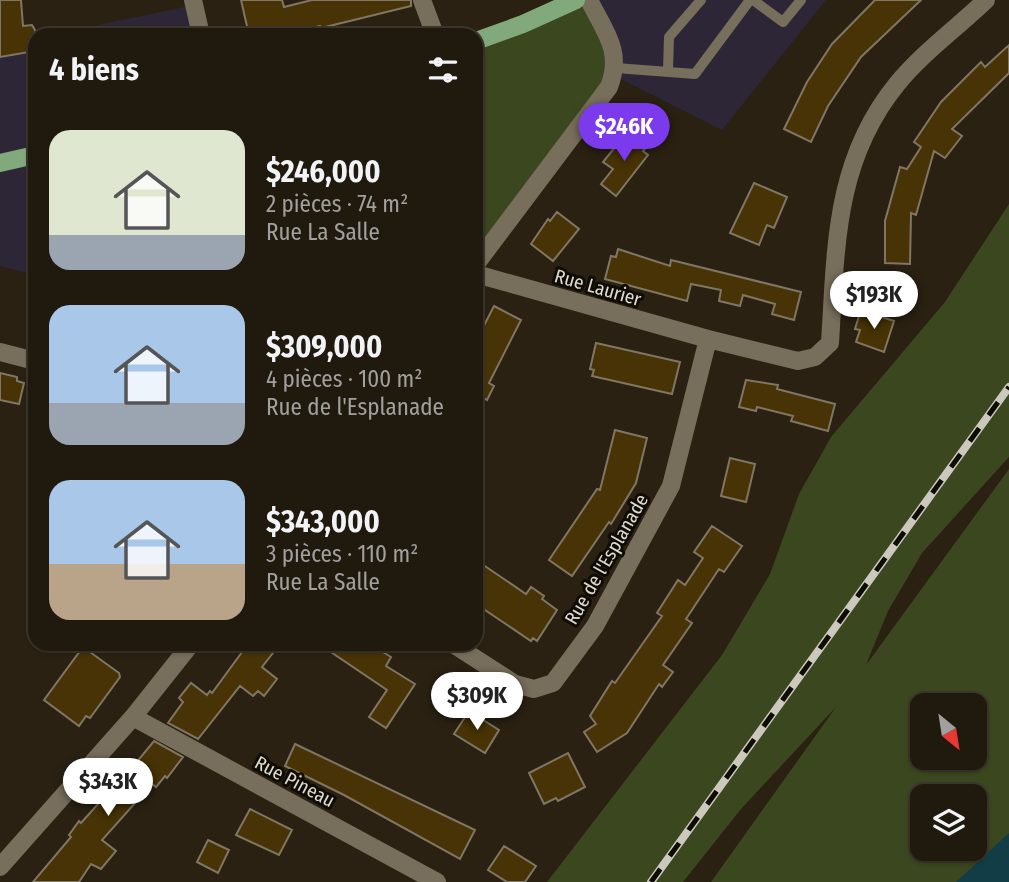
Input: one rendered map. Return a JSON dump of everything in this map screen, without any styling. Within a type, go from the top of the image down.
[{"type":"main road","points":[[483,38],[576,0]]},
{"type":"main road","points":[[0,163],[28,157]]},
{"type":"street","points":[[193,0],[199,28]]},
{"type":"street","points":[[422,0],[432,28]]},
{"type":"street","points":[[483,240],[608,87],[616,68],[615,53],[589,0]]},
{"type":"street","name":"Rue Laurier","points":[[483,276],[708,339],[798,361],[815,357],[830,343],[837,226],[848,173],[867,127],[898,83],[986,0]]},
{"type":"street","name":"Rue de l'Esplanade","points":[[464,651],[516,684],[534,689],[553,683],[595,626],[671,486],[708,339]]},
{"type":"street","points":[[0,352],[28,358]]},
{"type":"street","points":[[0,867],[132,717],[185,651]]},
{"type":"street","name":"Rue Pineau","points":[[132,717],[434,881]]},
{"type":"lane","points":[[667,71],[669,37],[701,0]]},
{"type":"lane","points":[[616,68],[695,74],[752,0],[783,22],[801,0]]},
{"type":"shaded area","points":[[589,0],[826,0],[722,130],[615,76]]},
{"type":"shaded area","points":[[194,5],[199,28],[84,28]]},
{"type":"shaded area","points":[[28,39],[28,273],[0,266],[0,45]]},
{"type":"green space","points":[[589,0],[616,68],[490,242],[483,240],[483,38]]},
{"type":"green space","points":[[1009,204],[1009,457],[922,553],[888,611],[866,665],[1009,469],[1009,882],[711,882],[836,707],[741,809],[683,882],[547,882],[722,655],[770,574],[799,494],[831,437],[945,302]]},
{"type":"water","points":[[1009,833],[1009,882],[956,882],[979,861],[987,861],[987,853]]},
{"type":"building","points":[[0,0],[21,0],[23,26],[32,25],[34,28],[28,28],[28,52],[0,57]]},
{"type":"building","points":[[241,0],[282,0],[284,7],[312,0],[411,0],[411,6],[321,28],[247,28]]},
{"type":"building","points":[[875,0],[921,0],[861,57],[828,106],[811,142],[784,129],[807,82],[832,44]]},
{"type":"building","points":[[1009,45],[1009,73],[952,129],[962,136],[945,158],[934,151],[916,215],[911,213],[910,264],[885,263],[885,221],[900,167],[907,169],[921,147],[914,142],[941,102],[981,62],[985,67]]},
{"type":"building","points":[[632,133],[648,145],[643,151],[648,155],[616,196],[601,184],[613,169],[603,162],[624,136],[627,139]]},
{"type":"building","points":[[754,183],[787,197],[774,228],[767,225],[759,245],[730,233]]},
{"type":"building","points":[[557,212],[579,229],[553,261],[531,244],[548,219],[550,221]]},
{"type":"building","points":[[618,249],[670,266],[671,260],[801,292],[794,320],[772,314],[775,304],[743,295],[740,306],[719,301],[721,290],[691,284],[687,301],[605,279],[611,256],[616,257]]},
{"type":"building","points":[[494,306],[521,320],[489,383],[494,386],[487,400],[483,398],[483,327]]},
{"type":"building","points":[[866,312],[894,321],[884,352],[856,342],[860,330],[855,329],[860,313]]},
{"type":"building","points":[[596,343],[680,362],[672,394],[592,376],[594,370],[590,369]]},
{"type":"building","points":[[0,373],[17,377],[17,381],[24,383],[19,404],[0,400]]},
{"type":"building","points":[[746,380],[778,385],[777,389],[835,404],[828,431],[791,421],[793,416],[757,407],[756,411],[739,407]]},
{"type":"building","points":[[615,430],[647,438],[636,483],[611,524],[609,522],[572,576],[549,560],[597,489],[600,490]]},
{"type":"building","points":[[730,458],[755,464],[746,502],[721,496]]},
{"type":"building","points":[[712,526],[742,546],[724,572],[719,569],[686,619],[692,623],[663,665],[673,672],[662,687],[659,684],[627,733],[597,752],[584,732],[596,724],[590,716],[612,681],[615,683],[662,616],[657,613],[678,580],[685,585],[703,558],[694,552]]},
{"type":"building","points":[[483,565],[526,594],[531,587],[557,610],[537,641],[533,638],[531,641],[483,609]]},
{"type":"building","points":[[80,651],[89,651],[119,673],[120,677],[90,718],[86,716],[79,726],[44,700]]},
{"type":"building","points":[[243,651],[275,651],[262,667],[277,679],[264,696],[258,691],[253,696],[240,686],[198,739],[168,723],[183,702],[179,698],[191,683],[207,695],[210,691],[212,693]]},
{"type":"building","points":[[329,651],[381,651],[391,657],[386,666],[415,684],[386,728],[369,717],[387,690]]},
{"type":"building","points":[[469,711],[499,730],[485,753],[454,734]]},
{"type":"building","points":[[154,741],[183,757],[167,778],[165,776],[156,787],[152,784],[102,840],[116,851],[101,869],[91,864],[79,882],[33,882],[71,837],[69,835],[79,821],[81,823],[116,784],[117,786]]},
{"type":"building","points":[[295,744],[475,830],[460,859],[285,766]]},
{"type":"building","points":[[568,753],[585,787],[558,801],[556,798],[544,804],[529,773]]},
{"type":"building","points":[[250,809],[292,830],[279,855],[236,835]]},
{"type":"building","points":[[208,840],[229,850],[218,873],[197,862]]},
{"type":"building","points":[[504,846],[536,866],[525,882],[507,882],[488,870]]},
{"type":"railway","points":[[651,882],[1009,387]]}]
